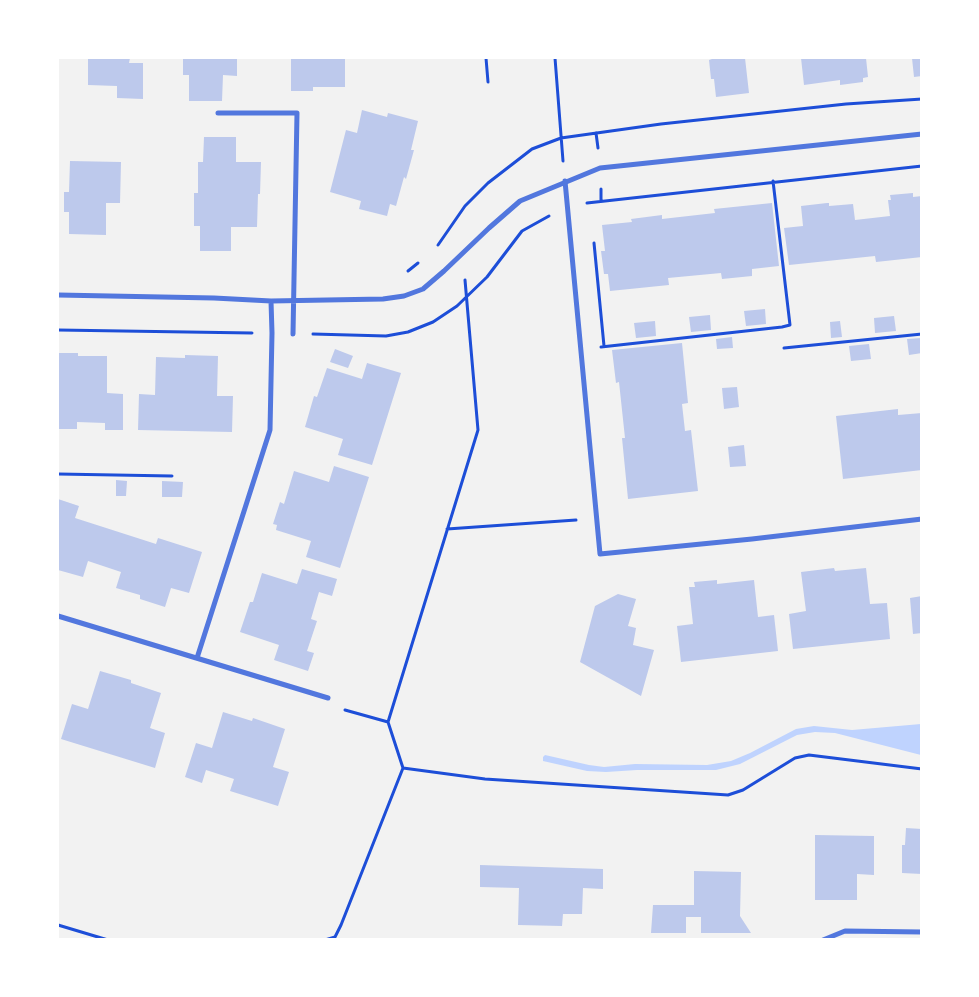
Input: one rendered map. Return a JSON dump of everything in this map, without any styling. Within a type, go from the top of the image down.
[{"type":"street","points":[[218,113],[297,113],[293,334]]},
{"type":"street","points":[[58,295],[271,301],[383,300],[404,296],[423,289],[520,202],[565,181],[600,168],[922,134]]},
{"type":"street","points":[[565,181],[600,554],[752,539],[922,519]]},
{"type":"street","points":[[197,658],[270,430],[271,301]]},
{"type":"street","points":[[58,616],[328,698]]},
{"type":"street","points":[[823,940],[845,930],[922,932]]},
{"type":"path","points":[[486,58],[488,82]]},
{"type":"path","points":[[554,58],[565,181]]},
{"type":"path","points":[[437,247],[465,206],[488,183],[532,149],[561,138],[661,124],[855,103],[922,98]]},
{"type":"path","points":[[591,212],[590,203],[773,181],[922,166]]},
{"type":"path","points":[[580,349],[790,325],[773,181]]},
{"type":"path","points":[[594,241],[604,346]]},
{"type":"path","points":[[408,271],[422,259]]},
{"type":"path","points":[[325,940],[337,938],[403,768],[388,722],[478,430],[466,297]]},
{"type":"path","points":[[58,330],[272,333]]},
{"type":"path","points":[[784,348],[922,334]]},
{"type":"path","points":[[58,474],[172,476]]},
{"type":"path","points":[[447,529],[597,519]]},
{"type":"path","points":[[328,698],[327,704],[388,722]]},
{"type":"path","points":[[403,768],[484,779],[728,795],[743,790],[795,758],[809,754],[922,769]]},
{"type":"path","points":[[58,925],[108,940]]},
{"type":"water","points":[[921,724],[921,755],[835,733],[815,732],[797,735],[740,764],[716,770],[606,772],[587,771],[543,761],[545,755],[604,767],[635,764],[707,765],[731,761],[796,729],[814,726],[852,730]]},
{"type":"building","points":[[88,58],[130,58],[129,63],[143,63],[143,99],[117,98],[117,86],[88,85]]},
{"type":"building","points":[[183,58],[237,58],[237,76],[223,75],[222,101],[189,101],[189,75],[183,75]]},
{"type":"building","points":[[291,58],[345,58],[345,87],[313,87],[313,91],[291,91]]},
{"type":"building","points":[[712,58],[745,58],[749,93],[716,97],[714,79],[711,79],[709,60]]},
{"type":"building","points":[[801,58],[866,58],[868,77],[863,78],[863,82],[840,85],[840,80],[804,85]]},
{"type":"building","points":[[912,58],[922,58],[922,76],[914,77]]},
{"type":"building","points":[[362,110],[387,117],[388,113],[418,121],[411,150],[414,150],[406,179],[404,177],[396,206],[390,204],[387,216],[359,209],[361,201],[330,192],[346,130],[357,133]]},
{"type":"building","points":[[204,137],[236,137],[236,162],[261,162],[257,227],[231,227],[231,251],[200,251],[200,226],[194,226],[194,193],[198,193],[198,162],[203,162]]},
{"type":"building","points":[[70,161],[121,162],[120,203],[106,203],[106,235],[69,234],[69,212],[64,212],[64,192],[69,192]]},
{"type":"building","points":[[913,193],[913,197],[922,196],[922,257],[876,262],[875,256],[789,265],[784,228],[803,226],[801,206],[827,203],[829,203],[829,206],[853,204],[855,220],[890,216],[888,200],[891,200],[890,195]]},
{"type":"building","points":[[772,203],[779,266],[752,269],[752,276],[722,279],[721,273],[668,278],[669,285],[610,291],[608,274],[604,274],[601,251],[605,251],[602,225],[632,222],[631,219],[662,215],[662,219],[715,213],[714,209]]},
{"type":"building","points":[[765,309],[766,324],[746,326],[744,311]]},
{"type":"building","points":[[710,315],[711,330],[691,332],[689,317]]},
{"type":"building","points":[[894,316],[896,331],[875,333],[874,318]]},
{"type":"building","points":[[655,321],[656,336],[636,338],[634,323]]},
{"type":"building","points":[[840,321],[842,337],[831,338],[830,322]]},
{"type":"building","points":[[732,337],[733,348],[717,349],[716,339]]},
{"type":"building","points":[[922,338],[922,353],[909,355],[907,339]]},
{"type":"building","points":[[682,343],[688,403],[682,404],[685,431],[691,430],[698,491],[628,499],[622,438],[625,438],[619,382],[616,383],[612,350]]},
{"type":"building","points":[[869,344],[871,359],[851,361],[849,346]]},
{"type":"building","points":[[335,349],[353,356],[348,368],[330,362]]},
{"type":"building","points":[[58,353],[78,353],[78,356],[107,356],[107,393],[123,394],[123,430],[105,430],[105,423],[77,422],[77,429],[58,429]]},
{"type":"building","points":[[185,355],[218,356],[217,396],[233,396],[232,432],[138,430],[139,394],[155,395],[156,357],[185,358]]},
{"type":"building","points":[[367,363],[401,373],[372,465],[338,455],[343,439],[305,427],[314,396],[317,397],[327,368],[362,379]]},
{"type":"building","points":[[737,387],[739,407],[724,409],[722,388]]},
{"type":"building","points":[[898,409],[898,415],[922,413],[922,470],[843,479],[836,416]]},
{"type":"building","points":[[744,445],[746,466],[730,467],[728,447]]},
{"type":"building","points":[[334,466],[369,477],[340,568],[306,557],[311,541],[276,530],[277,525],[273,524],[280,502],[284,504],[294,471],[329,482]]},
{"type":"building","points":[[116,480],[127,481],[126,496],[116,496]]},
{"type":"building","points":[[162,481],[183,482],[182,497],[162,497]]},
{"type":"building","points":[[58,499],[79,506],[75,518],[156,544],[158,538],[202,552],[189,593],[171,588],[165,607],[140,599],[140,595],[116,588],[121,572],[88,561],[83,577],[58,570]]},
{"type":"building","points":[[834,568],[835,571],[866,568],[870,604],[887,603],[890,639],[793,649],[789,614],[806,611],[801,572]]},
{"type":"building","points":[[302,569],[337,579],[332,596],[319,592],[311,619],[317,621],[307,651],[314,653],[308,671],[274,660],[279,645],[240,632],[250,602],[253,602],[262,573],[297,584]]},
{"type":"building","points":[[717,580],[717,584],[754,580],[758,617],[774,615],[778,651],[681,662],[677,626],[693,624],[689,587],[695,587],[694,582]]},
{"type":"building","points":[[618,594],[636,599],[628,626],[636,628],[633,645],[654,650],[641,696],[580,662],[595,606]]},
{"type":"building","points":[[922,596],[922,633],[913,634],[910,598]]},
{"type":"building","points":[[100,671],[131,680],[131,683],[161,693],[150,728],[165,733],[155,768],[61,739],[72,704],[88,709]]},
{"type":"building","points":[[223,712],[252,721],[253,718],[285,729],[273,767],[289,772],[278,806],[230,791],[234,779],[206,770],[202,783],[185,777],[196,743],[212,748]]},
{"type":"building","points":[[906,828],[922,829],[922,874],[902,873],[902,845],[905,845]]},
{"type":"building","points":[[815,835],[874,836],[874,875],[857,874],[857,900],[815,900]]},
{"type":"building","points":[[480,865],[603,869],[603,889],[583,888],[582,914],[563,914],[562,926],[518,925],[519,888],[480,887]]},
{"type":"building","points":[[694,871],[741,872],[740,916],[751,933],[701,933],[701,917],[686,917],[686,933],[651,933],[653,905],[694,905]]}]
